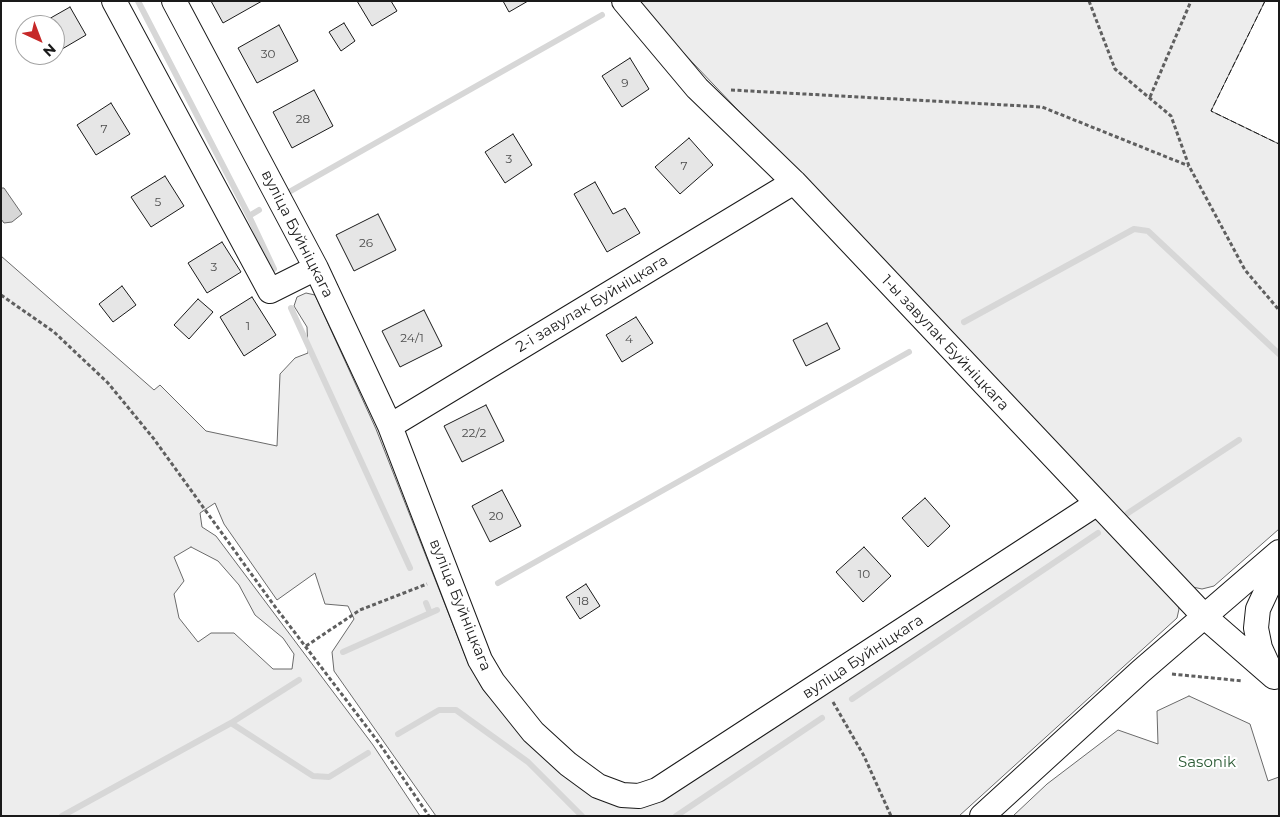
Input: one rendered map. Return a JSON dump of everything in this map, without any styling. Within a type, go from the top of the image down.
[{"type":"street","points":[[114,1],[270,291],[316,268]]},
{"type":"street","name":"вуліца Буйніцкага","points":[[174,1],[316,268],[390,426],[480,660],[493,682],[533,732],[568,764],[598,786],[622,795],[639,796],[657,790],[823,684],[1096,504]]},
{"type":"street","name":"1-ы завулак Буйніцкага","points":[[624,1],[697,88],[794,182],[1096,504],[1268,681]]},
{"type":"street","name":"2-і завулак Буйніцкага","points":[[390,426],[794,182]]},
{"type":"street","points":[[982,816],[1141,671],[1279,552]]},
{"type":"street","points":[[1268,681],[1256,628],[1258,609],[1279,564]]},
{"type":"path","points":[[1089,1],[1115,69],[1150,96],[1171,116],[1189,166],[1245,270],[1279,310]]},
{"type":"path","points":[[1150,96],[1191,1]]},
{"type":"path","points":[[697,88],[1042,107],[1189,166]]},
{"type":"path","points":[[1,295],[54,332],[108,383],[154,439],[429,816]]},
{"type":"path","points":[[306,646],[360,610],[447,577]]},
{"type":"path","points":[[1141,671],[1268,681]]},
{"type":"path","points":[[823,684],[864,756],[891,816]]},
{"type":"green space","points":[[634,1],[1265,1],[1211,111],[1279,144],[1279,529],[1214,586],[1202,589],[1188,586],[1095,485]]},
{"type":"green space","points":[[1,256],[154,390],[160,385],[206,431],[277,446],[280,374],[295,358],[308,353],[307,327],[294,306],[297,297],[306,293],[315,295],[376,429],[468,663],[484,691],[519,731],[618,805],[1091,518],[1100,520],[1175,598],[1179,609],[1177,618],[959,816],[436,816],[334,671],[332,652],[354,619],[348,606],[325,604],[315,573],[277,600],[224,524],[215,503],[200,513],[202,527],[216,536],[373,745],[420,816],[1,816]],"holes":[[[191,547],[218,561],[239,585],[255,615],[283,638],[294,654],[292,669],[273,669],[234,633],[211,633],[198,642],[179,618],[174,594],[184,581],[174,557]]]},
{"type":"green space","name":"Sasonik","points":[[1189,696],[1250,724],[1268,781],[1279,777],[1279,816],[1013,816],[1047,784],[1118,730],[1158,744],[1157,711]]},
{"type":"shaded area","points":[[1,188],[4,188],[22,214],[12,222],[4,223],[1,219]]},
{"type":"building","points":[[211,1],[262,1],[223,23]]},
{"type":"building","points":[[357,1],[391,1],[397,11],[372,26]]},
{"type":"building","points":[[503,1],[528,1],[509,12]]},
{"type":"building","points":[[70,7],[86,35],[65,47],[65,15],[56,15]]},
{"type":"building","points":[[344,23],[355,41],[341,51],[329,32]]},
{"type":"building","points":[[279,25],[298,61],[257,83],[238,48]]},
{"type":"building","points":[[630,58],[649,89],[622,107],[602,76]]},
{"type":"building","points":[[314,90],[333,126],[292,148],[273,112]]},
{"type":"building","points":[[111,103],[130,134],[96,155],[77,125]]},
{"type":"building","points":[[513,134],[532,165],[505,183],[485,152]]},
{"type":"building","points":[[689,138],[713,165],[680,194],[655,167]]},
{"type":"building","points":[[165,176],[184,206],[151,227],[131,197]]},
{"type":"building","points":[[595,182],[613,214],[625,208],[640,233],[607,252],[574,194]]},
{"type":"building","points":[[378,214],[396,250],[354,271],[336,235]]},
{"type":"building","points":[[222,242],[241,272],[207,293],[188,263]]},
{"type":"building","points":[[122,286],[136,305],[113,322],[99,304]]},
{"type":"building","points":[[252,297],[276,335],[244,356],[220,317]]},
{"type":"building","points":[[198,299],[213,312],[189,339],[174,325]]},
{"type":"building","points":[[424,310],[442,346],[400,367],[382,331]]},
{"type":"building","points":[[636,317],[653,343],[622,362],[606,335]]},
{"type":"building","points":[[827,323],[840,349],[806,366],[793,340]]},
{"type":"building","points":[[486,405],[504,441],[462,462],[444,426]]},
{"type":"building","points":[[502,490],[521,526],[490,542],[472,506]]},
{"type":"building","points":[[925,498],[950,526],[928,547],[902,518]]},
{"type":"building","points":[[864,547],[891,576],[863,602],[836,572]]},
{"type":"building","points":[[586,584],[600,606],[580,619],[566,597]]},
{"type":"waterway","points":[[138,1],[249,216],[274,269]]},
{"type":"waterway","points":[[289,192],[602,15]]},
{"type":"waterway","points":[[249,216],[259,210]]},
{"type":"waterway","points":[[964,322],[1134,229],[1148,231],[1279,354]]},
{"type":"waterway","points":[[291,308],[410,568]]},
{"type":"waterway","points":[[498,583],[909,352]]},
{"type":"waterway","points":[[1128,513],[1239,440]]},
{"type":"waterway","points":[[852,699],[1098,533]]},
{"type":"waterway","points":[[426,603],[430,613]]},
{"type":"waterway","points":[[343,652],[437,610]]},
{"type":"waterway","points":[[62,816],[231,723],[299,680]]},
{"type":"waterway","points":[[398,734],[439,710],[456,710],[528,762],[582,816]]},
{"type":"waterway","points":[[676,816],[822,718]]},
{"type":"waterway","points":[[231,723],[313,776],[329,777],[368,753]]},
{"type":"fence","points":[[1265,1],[1211,111],[1279,144]]}]
